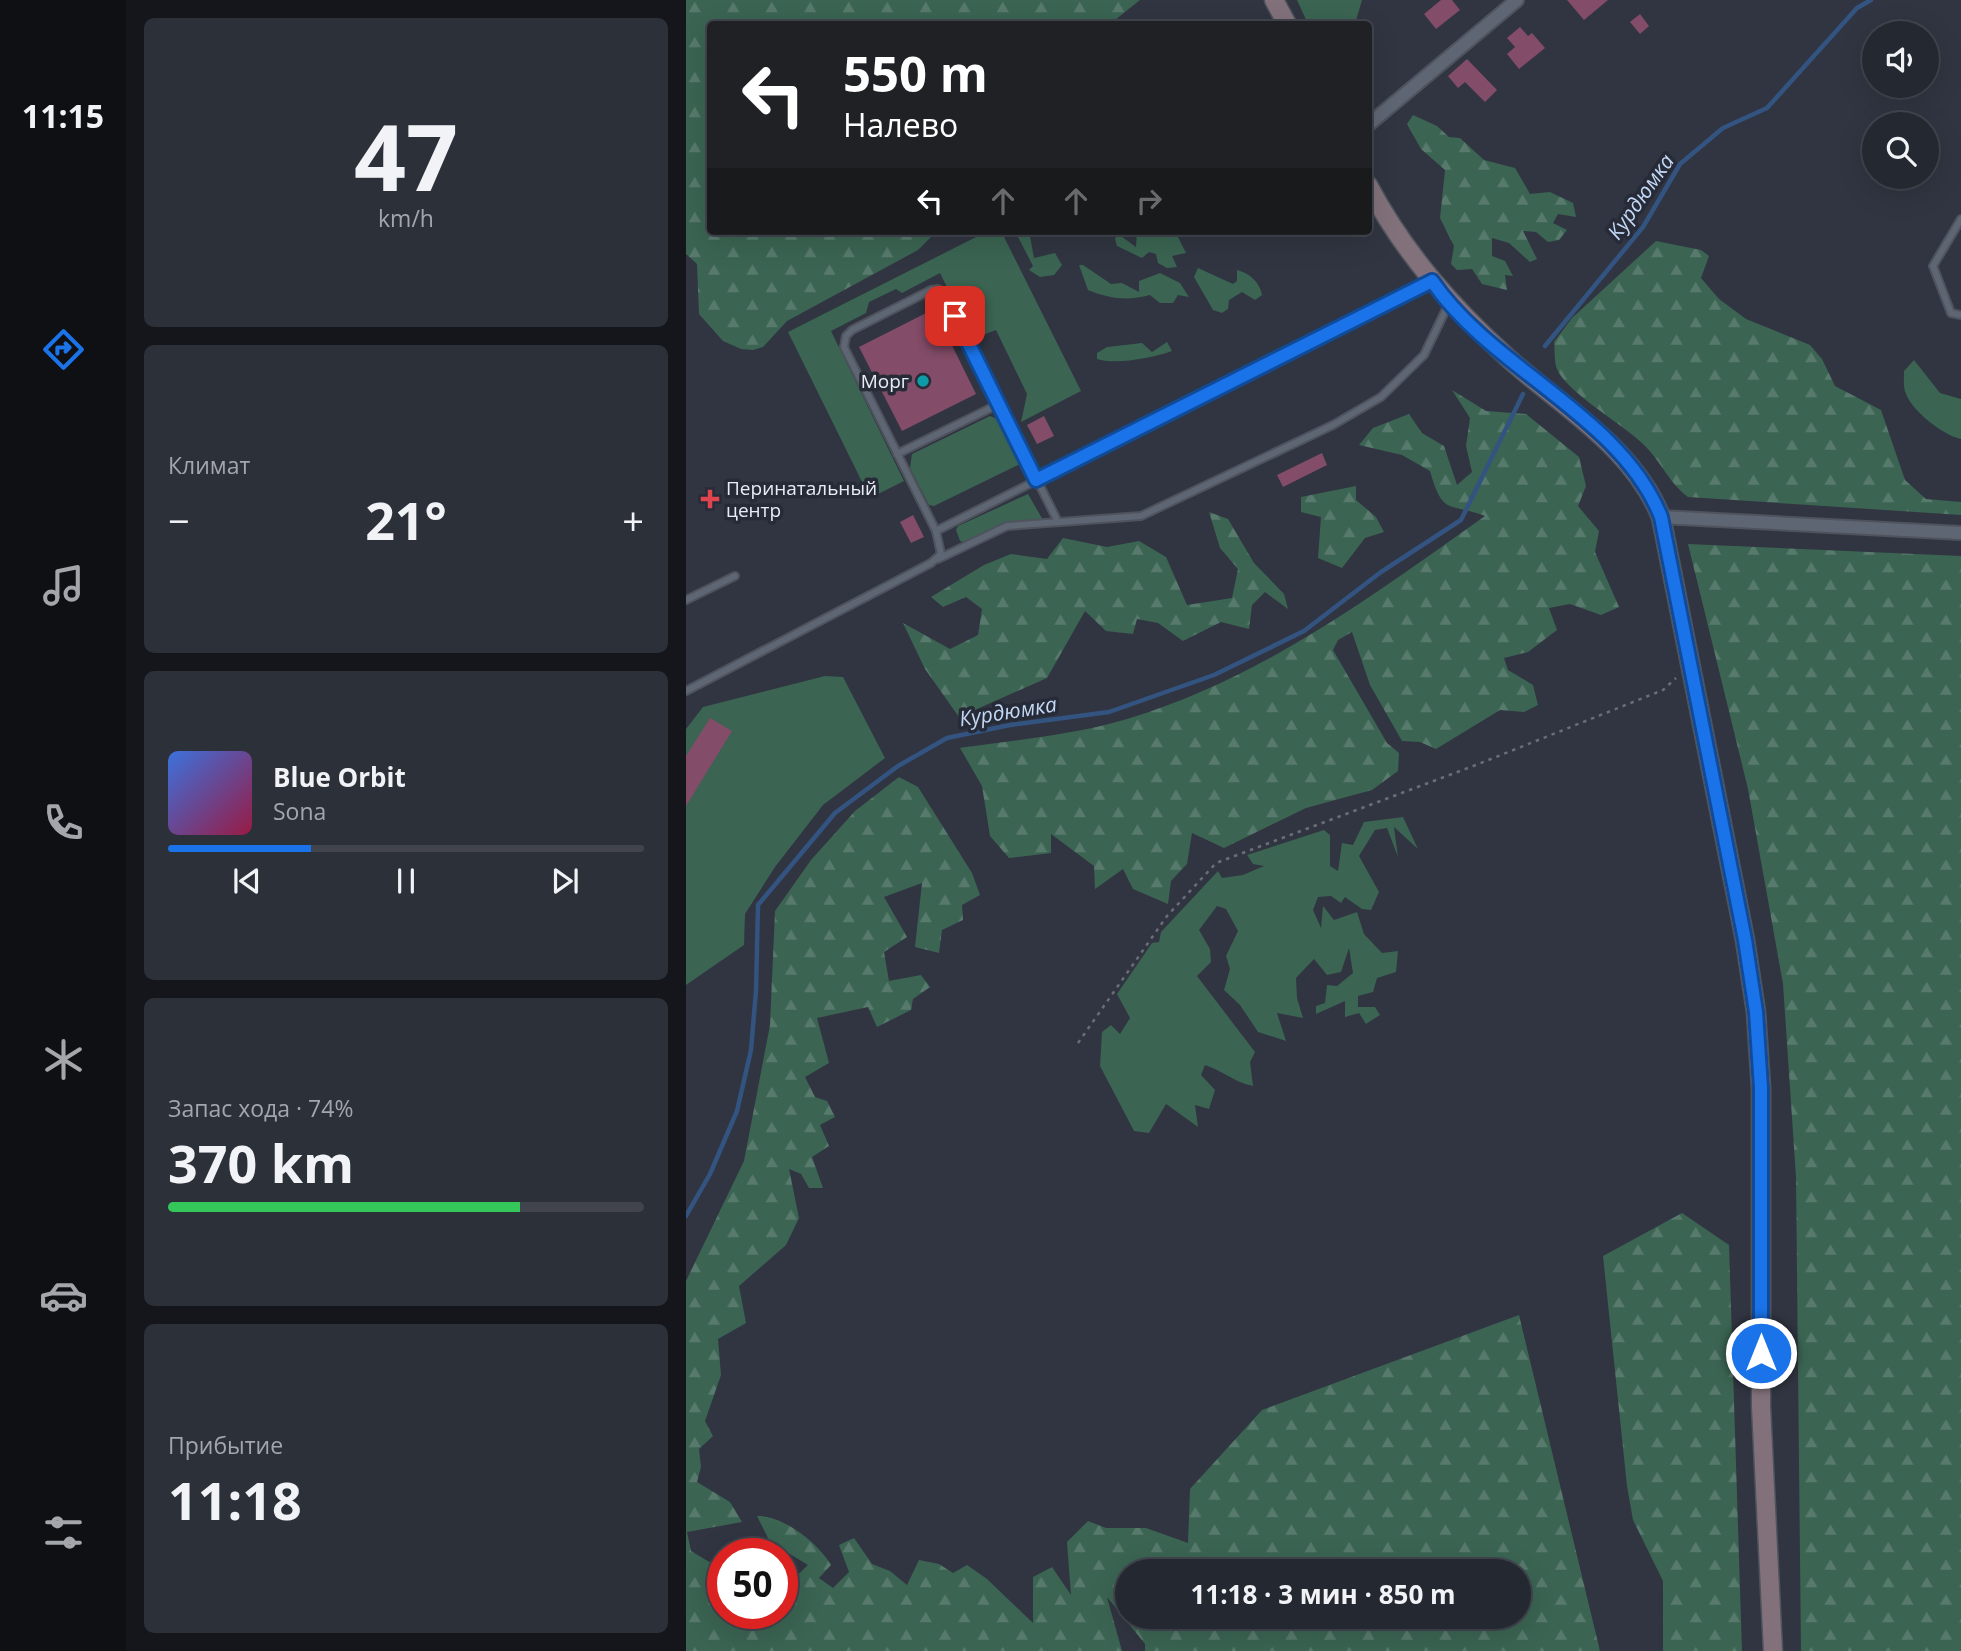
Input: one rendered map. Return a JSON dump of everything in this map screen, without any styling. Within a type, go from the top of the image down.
[{"type":"main road","points":[[1274,0],[1285,21]]},
{"type":"main road","points":[[1372,192],[1390,223],[1449,303],[1629,463],[1652,495],[1661,517],[1745,940],[1756,1012],[1761,1088],[1761,1406],[1773,1651]]},
{"type":"street","points":[[1372,122],[1517,0]]},
{"type":"street","points":[[1661,517],[1961,533]]},
{"type":"lane","points":[[1961,219],[1933,266],[1951,313],[1961,315]]},
{"type":"lane","points":[[936,531],[1432,281]]},
{"type":"lane","points":[[936,560],[941,550],[936,531],[844,347],[844,341],[852,330],[931,290],[938,289],[944,293],[1058,522]]},
{"type":"lane","points":[[686,691],[936,560],[1007,526],[1141,516],[1333,425],[1381,397],[1424,355],[1449,303]]},
{"type":"lane","points":[[897,454],[999,404]]},
{"type":"lane","points":[[686,600],[735,576]]},
{"type":"path","points":[[1078,1043],[1167,916],[1216,863],[1476,765],[1663,690],[1690,663]]},
{"type":"green space","points":[[686,0],[1140,0],[1114,21],[707,21],[707,235],[933,235],[918,250],[787,321],[763,347],[753,350],[741,349],[723,341],[699,314],[697,264],[686,254]]},
{"type":"green space","points":[[1297,0],[1362,0],[1356,21],[1307,21]]},
{"type":"green space","points":[[1413,115],[1437,126],[1449,137],[1460,138],[1484,160],[1515,168],[1530,194],[1550,192],[1573,203],[1576,217],[1558,214],[1553,223],[1567,230],[1559,240],[1548,242],[1536,232],[1523,231],[1537,259],[1530,262],[1509,243],[1492,238],[1492,256],[1505,261],[1513,276],[1505,275],[1507,290],[1482,284],[1472,269],[1457,270],[1451,264],[1454,246],[1440,218],[1445,170],[1421,149],[1407,124]]},
{"type":"green space","points":[[980,235],[1003,235],[1081,391],[1021,422],[1027,394],[996,330],[975,338],[970,333],[940,273],[902,293],[896,289],[869,302],[866,313],[831,331],[904,481],[870,498],[788,332]]},
{"type":"green space","points":[[1017,235],[1030,235],[1034,258],[1055,253],[1062,265],[1054,275],[1040,277],[1029,270],[1033,266]]},
{"type":"green space","points":[[1119,235],[1136,247],[1137,235],[1177,235],[1186,253],[1172,256],[1177,267],[1167,268],[1158,263],[1156,254],[1149,252],[1142,258],[1117,246],[1115,239]]},
{"type":"green space","points":[[1656,241],[1701,250],[1709,256],[1701,278],[1719,299],[1746,319],[1810,345],[1822,359],[1835,386],[1881,410],[1905,480],[1926,499],[1961,502],[1961,515],[1688,497],[1681,491],[1643,444],[1583,398],[1562,378],[1555,359],[1554,342],[1572,318]]},
{"type":"green space","points":[[1079,265],[1111,284],[1122,283],[1139,292],[1139,281],[1160,273],[1180,283],[1189,297],[1178,295],[1173,303],[1160,303],[1150,295],[1119,298],[1104,295],[1088,290]]},
{"type":"green space","points":[[1198,268],[1233,284],[1237,281],[1237,270],[1242,271],[1257,283],[1262,295],[1255,300],[1242,292],[1229,300],[1228,309],[1222,313],[1213,310],[1194,277]]},
{"type":"green space","points":[[1167,342],[1172,351],[1155,356],[1124,361],[1097,359],[1097,353],[1107,347],[1142,343],[1152,352]]},
{"type":"green space","points":[[1914,360],[1940,393],[1961,399],[1961,439],[1929,422],[1910,401],[1904,389],[1904,371]]},
{"type":"green space","points":[[1452,390],[1486,411],[1526,414],[1579,457],[1586,486],[1578,506],[1599,531],[1595,552],[1619,607],[1601,615],[1570,604],[1549,608],[1557,630],[1528,652],[1504,658],[1508,670],[1533,685],[1538,705],[1524,712],[1500,710],[1436,749],[1420,742],[1402,741],[1370,685],[1352,632],[1338,640],[1333,650],[1387,743],[1399,753],[1398,771],[1372,790],[1306,808],[1224,848],[1192,833],[1187,864],[1171,881],[1168,904],[1133,889],[1123,869],[1095,889],[1094,866],[1051,834],[1051,853],[1009,858],[990,836],[982,786],[960,748],[1107,725],[1176,702],[1224,682],[1357,605],[1485,516],[1449,506],[1439,495],[1430,471],[1402,455],[1359,445],[1373,428],[1409,414],[1422,433],[1444,446],[1457,485],[1472,472],[1466,446],[1470,418]]},
{"type":"green space","points":[[990,416],[1001,423],[1009,434],[1022,459],[1020,464],[934,506],[929,505],[910,468],[912,454]]},
{"type":"green space","points":[[1356,486],[1356,500],[1376,517],[1384,532],[1365,538],[1342,568],[1318,558],[1321,517],[1301,512],[1301,497]]},
{"type":"green space","points":[[1028,494],[1043,520],[1005,522],[964,542],[960,541],[956,530],[958,526]]},
{"type":"green space","points":[[1209,512],[1228,519],[1254,563],[1284,594],[1288,609],[1265,592],[1252,605],[1249,629],[1221,622],[1183,641],[1158,623],[1137,619],[1133,634],[1106,631],[1085,611],[1047,678],[959,717],[925,669],[903,623],[950,649],[978,635],[982,609],[966,597],[943,607],[931,597],[984,565],[1011,554],[1047,559],[1063,538],[1107,547],[1139,541],[1166,557],[1187,605],[1232,598],[1238,569],[1220,548]]},
{"type":"green space","points":[[1688,544],[1961,556],[1961,1651],[1801,1651],[1796,1177],[1783,984],[1748,789]]},
{"type":"green space","points":[[825,676],[843,677],[885,758],[823,805],[775,867],[745,914],[744,945],[686,985],[686,729],[703,707]]},
{"type":"green space","points":[[899,777],[918,787],[972,873],[980,895],[962,905],[963,920],[942,930],[939,953],[915,947],[922,883],[884,897],[907,937],[884,952],[889,981],[921,975],[930,987],[913,999],[911,1010],[877,1027],[868,1007],[817,1018],[829,1063],[805,1077],[815,1097],[827,1101],[835,1117],[820,1125],[829,1146],[812,1157],[823,1188],[809,1188],[801,1174],[789,1169],[799,1218],[786,1245],[739,1286],[746,1323],[718,1339],[721,1375],[705,1421],[713,1436],[699,1449],[701,1467],[697,1482],[730,1502],[742,1522],[687,1532],[691,1551],[707,1561],[707,1629],[798,1629],[798,1575],[808,1565],[798,1559],[798,1538],[768,1538],[757,1516],[788,1525],[818,1548],[831,1565],[819,1578],[833,1588],[849,1572],[839,1545],[854,1538],[872,1564],[890,1571],[907,1585],[919,1560],[939,1564],[953,1573],[967,1565],[987,1579],[1033,1623],[1033,1577],[1052,1567],[1071,1595],[1067,1542],[1088,1521],[1106,1528],[1146,1528],[1188,1543],[1190,1489],[1262,1410],[1519,1315],[1600,1651],[1145,1651],[1145,1644],[1133,1629],[1531,1629],[1531,1559],[1115,1559],[1115,1607],[1107,1597],[1122,1651],[686,1651],[686,1281],[744,1161],[770,1025],[775,911],[811,860],[855,811]]},
{"type":"green space","points":[[1403,817],[1418,849],[1394,827],[1398,857],[1387,828],[1375,830],[1359,856],[1379,892],[1371,910],[1362,909],[1345,897],[1341,903],[1331,896],[1318,897],[1313,910],[1321,928],[1323,906],[1334,920],[1357,912],[1364,934],[1382,953],[1398,951],[1396,972],[1377,978],[1373,992],[1358,996],[1358,1007],[1375,1007],[1380,1015],[1366,1024],[1359,1013],[1345,1017],[1345,1001],[1316,1014],[1316,1006],[1325,1003],[1327,985],[1337,986],[1353,973],[1349,948],[1341,972],[1327,975],[1314,959],[1296,978],[1297,998],[1303,1018],[1277,1013],[1286,1041],[1258,1032],[1240,1005],[1224,990],[1230,969],[1226,956],[1238,931],[1226,909],[1217,906],[1199,930],[1210,949],[1211,962],[1197,976],[1255,1052],[1250,1062],[1253,1086],[1205,1065],[1201,1075],[1215,1090],[1209,1109],[1195,1105],[1198,1127],[1166,1104],[1149,1133],[1134,1131],[1100,1066],[1102,1032],[1111,1025],[1120,1034],[1130,1018],[1117,994],[1152,943],[1159,942],[1161,932],[1218,871],[1222,878],[1243,875],[1264,866],[1253,864],[1247,855],[1324,830],[1330,835],[1330,866],[1338,871],[1342,843],[1353,845],[1364,822]]},
{"type":"green space","points":[[1682,1213],[1729,1245],[1742,1651],[1663,1651],[1663,1581],[1633,1520],[1627,1486],[1603,1256]]},
{"type":"building","points":[[1441,0],[1452,0],[1460,10],[1436,29],[1424,14]]},
{"type":"building","points":[[1567,0],[1608,0],[1584,20]]},
{"type":"building","points":[[1640,14],[1649,26],[1640,34],[1630,22]]},
{"type":"building","points":[[1520,27],[1528,36],[1532,33],[1545,48],[1519,69],[1507,54],[1515,47],[1507,38]]},
{"type":"building","points":[[1467,59],[1497,90],[1485,102],[1465,82],[1458,88],[1448,76]]},
{"type":"building","name":"Морг","points":[[934,309],[976,394],[902,431],[859,347]]},
{"type":"building","points":[[1044,416],[1054,436],[1037,444],[1027,425]]},
{"type":"building","points":[[1322,453],[1327,465],[1283,487],[1277,475]]},
{"type":"building","points":[[913,515],[924,537],[911,543],[900,522]]},
{"type":"building","points":[[710,718],[732,731],[686,806],[686,756]]},
{"type":"waterway","name":"Курдюмка","points":[[1545,346],[1643,227],[1680,164],[1723,128],[1767,108],[1857,8],[1871,0]]},
{"type":"waterway","name":"Курдюмка","points":[[686,1216],[710,1174],[737,1111],[751,1050],[756,991],[758,905],[835,813],[898,766],[947,738],[1010,725],[1109,712],[1214,675],[1304,631],[1381,572],[1461,520],[1523,394]]},
{"type":"place","name":"Морг","points":[[923,381]]},
{"type":"place","name":"Перинатальный центр","points":[[710,499]]},
{"type":"route","points":[[955,316],[1036,480],[1432,281],[1441,294],[1479,331],[1594,430],[1642,478],[1661,517],[1745,940],[1756,1012],[1761,1088],[1761,1353]]}]
